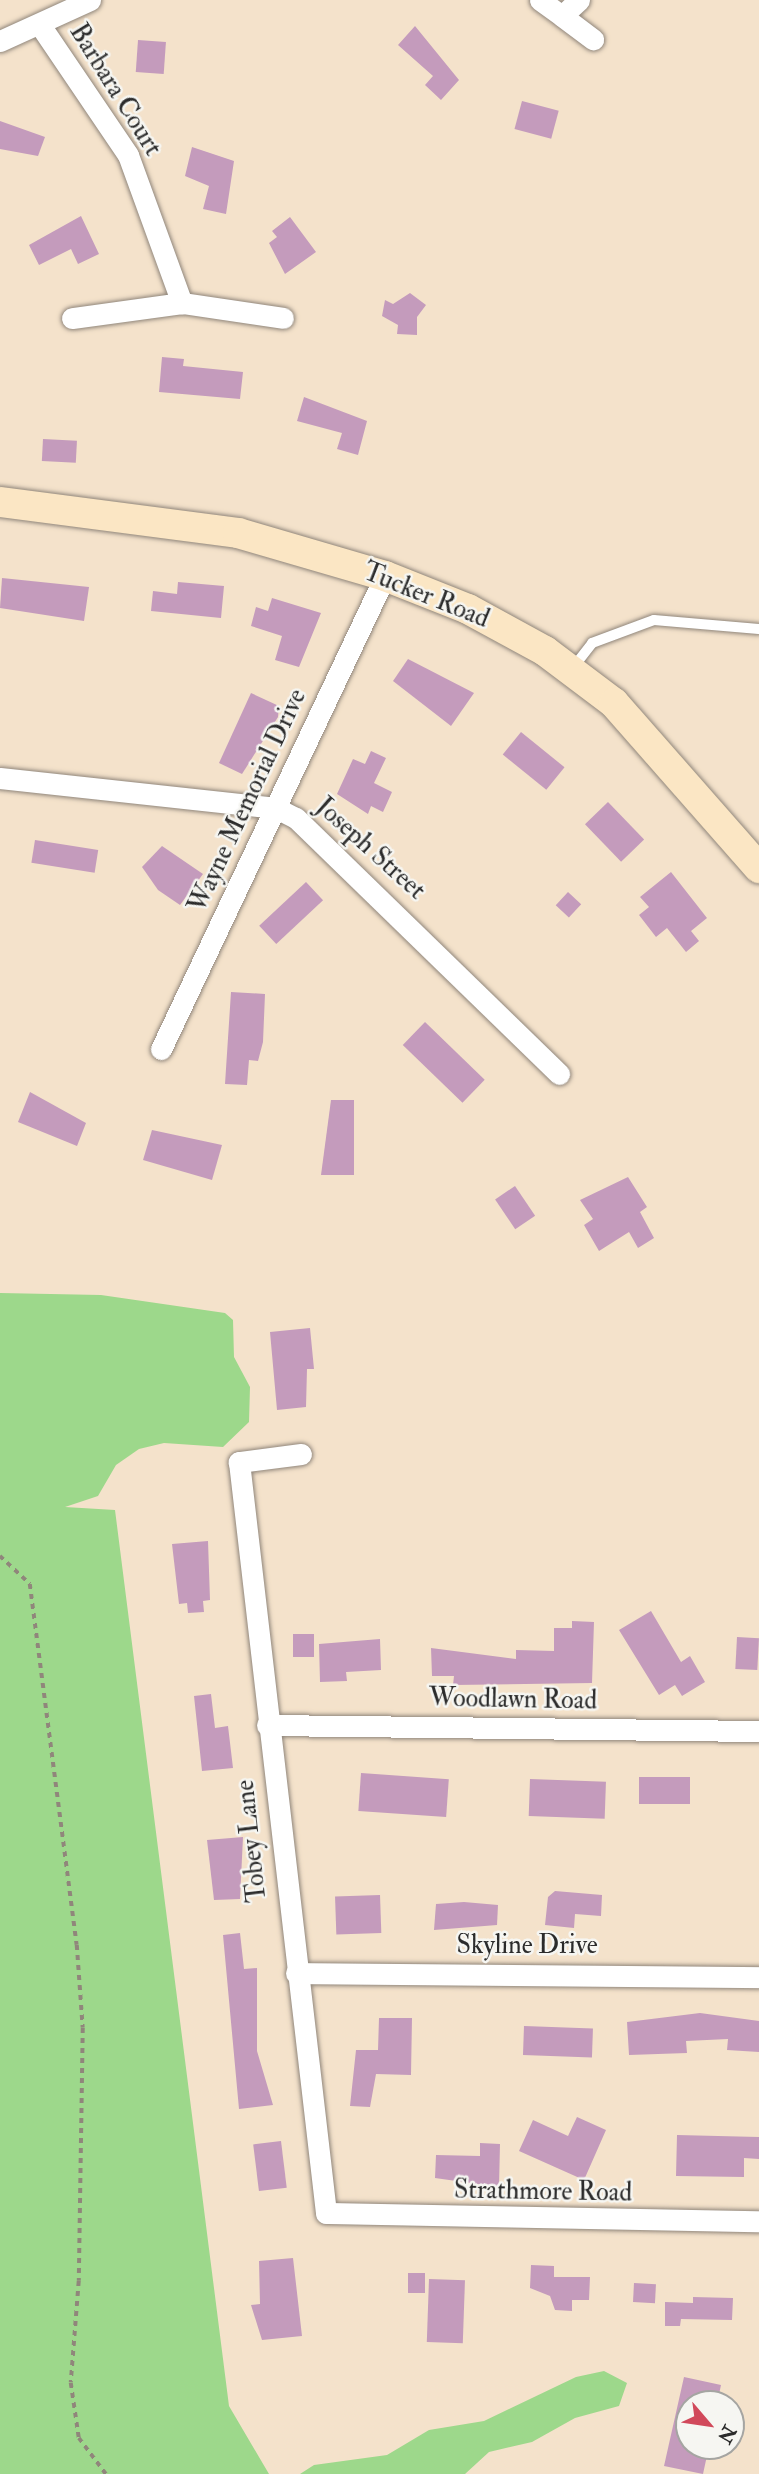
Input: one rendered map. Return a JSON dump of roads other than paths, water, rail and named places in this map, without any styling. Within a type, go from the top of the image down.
[{"type":"main road","name":"Tucker Road","points":[[0,502],[207,527],[385,576],[468,609],[572,669],[632,721],[759,868]]},
{"type":"street","points":[[0,41],[90,0]]},
{"type":"street","points":[[540,0],[593,39]]},
{"type":"street","points":[[562,16],[579,0]]},
{"type":"street","name":"Barbara Court","points":[[40,25],[128,155],[182,303]]},
{"type":"street","points":[[72,318],[182,303],[283,318]]},
{"type":"street","name":"Wayne Memorial Drive","points":[[161,1049],[385,576]]},
{"type":"street","name":"Joseph Street","points":[[0,778],[275,808],[296,818],[420,933],[559,1074]]},
{"type":"street","name":"Tobey Lane","points":[[301,1454],[239,1462],[267,1725],[326,2213]]},
{"type":"street","name":"Woodlawn Road","points":[[267,1725],[759,1731]]},
{"type":"street","name":"Skyline Drive","points":[[296,1973],[759,1976]]},
{"type":"street","name":"Strathmore Road","points":[[326,2213],[759,2221]]},
{"type":"lane","points":[[572,669],[592,643],[654,620],[759,629]]}]
